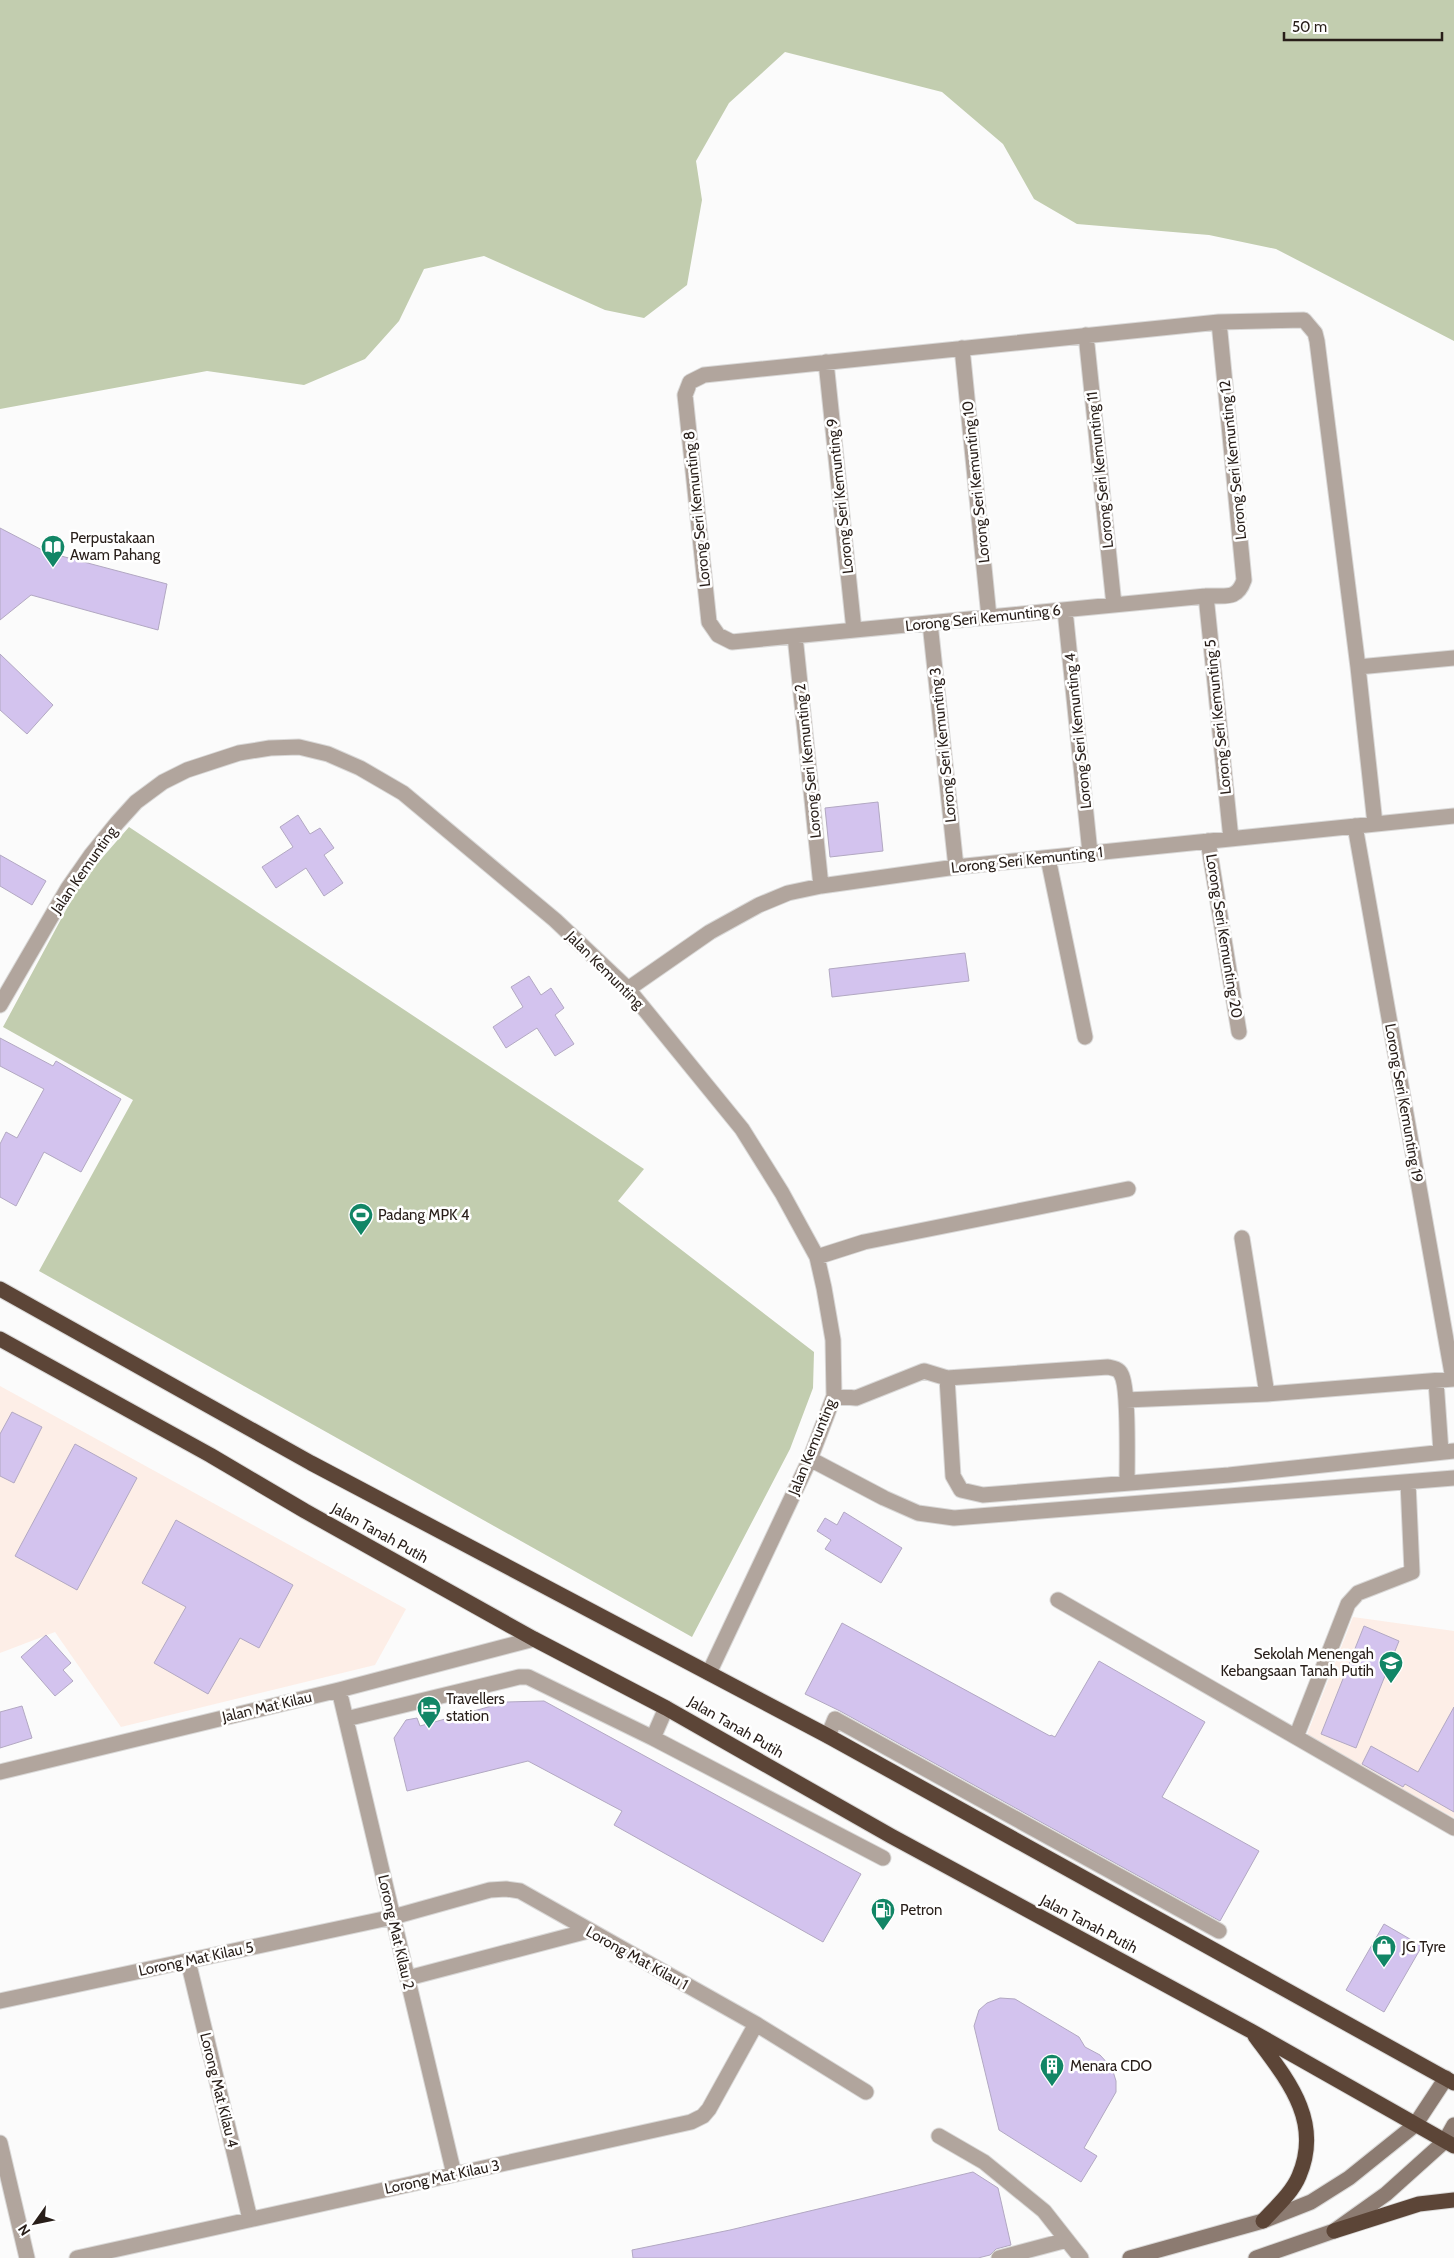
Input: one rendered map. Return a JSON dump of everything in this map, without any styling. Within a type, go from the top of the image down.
[{"type":"highway","name":"Jalan Tanah Putih","points":[[0,1289],[311,1463],[828,1736],[1450,2080]]},
{"type":"highway","name":"Jalan Tanah Putih","points":[[0,1339],[210,1455],[305,1511],[534,1639],[666,1708],[924,1854],[1251,2031],[1450,2144]]},
{"type":"highway","points":[[1251,2031],[1295,2093],[1303,2111],[1306,2138],[1304,2160],[1298,2178],[1279,2204],[1263,2221]]},
{"type":"highway","points":[[1334,2231],[1419,2204],[1454,2200]]},
{"type":"main road","points":[[1130,2258],[1263,2221],[1311,2202],[1349,2178],[1415,2125],[1450,2080]]},
{"type":"main road","points":[[1256,2258],[1334,2231],[1386,2194],[1450,2144],[1454,2126]]},
{"type":"street","points":[[826,362],[1219,322],[1304,320],[1315,333],[1358,667],[1375,824]]},
{"type":"street","name":"Lorong Seri Kemunting 12","points":[[1219,322],[1244,580],[1240,591],[1234,595]]},
{"type":"street","name":"Lorong Seri Kemunting 11","points":[[1086,335],[1114,605]]},
{"type":"street","name":"Lorong Seri Kemunting 10","points":[[962,348],[989,617]]},
{"type":"street","name":"Lorong Seri Kemunting 8","points":[[732,642],[718,635],[709,622],[684,395],[690,382],[704,375],[826,362]]},
{"type":"street","name":"Lorong Seri Kemunting 9","points":[[826,362],[854,630]]},
{"type":"street","name":"Lorong Seri Kemunting 6","points":[[732,642],[1206,596],[1234,595]]},
{"type":"street","name":"Lorong Seri Kemunting 5","points":[[1206,596],[1231,838]]},
{"type":"street","name":"Lorong Seri Kemunting 4","points":[[1065,610],[1090,853]]},
{"type":"street","name":"Lorong Seri Kemunting 3","points":[[930,623],[956,867]]},
{"type":"street","name":"Lorong Seri Kemunting 2","points":[[795,636],[821,886]]},
{"type":"street","points":[[1358,667],[1454,658]]},
{"type":"street","name":"Jalan Kemunting","points":[[0,1005],[68,888],[91,855],[136,802],[163,782],[212,760],[270,748],[299,747],[328,754],[360,768],[403,793],[555,920],[628,989],[742,1129],[782,1193],[817,1257],[833,1340],[834,1396],[810,1459],[709,1673]]},
{"type":"street","name":"Lorong Seri Kemunting 1","points":[[628,989],[710,932],[759,905],[788,893],[821,886],[956,867],[1454,816]]},
{"type":"street","name":"Lorong Seri Kemunting 19","points":[[1355,826],[1454,1379]]},
{"type":"street","name":"Lorong Seri Kemunting 20","points":[[1208,841],[1239,1032]]},
{"type":"street","points":[[1048,858],[1085,1037]]},
{"type":"street","points":[[817,1257],[864,1242],[1128,1188]]},
{"type":"street","points":[[1242,1238],[1267,1394]]},
{"type":"street","points":[[834,1396],[856,1398],[924,1371],[947,1378],[1108,1366],[1122,1374],[1126,1400],[1127,1483]]},
{"type":"street","points":[[947,1378],[953,1476],[960,1490],[983,1495],[1448,1452],[1436,1381]]},
{"type":"street","points":[[1126,1400],[1267,1394],[1454,1379]]},
{"type":"street","points":[[810,1459],[884,1498],[918,1513],[954,1518],[1454,1478]]},
{"type":"street","points":[[1296,1737],[1348,1604],[1358,1593],[1412,1572],[1408,1482]]},
{"type":"street","points":[[1058,1600],[1454,1828]]},
{"type":"street","name":"Jalan Mat Kilau","points":[[0,1772],[339,1690],[534,1639]]},
{"type":"street","points":[[346,1719],[524,1676],[653,1738],[883,1858]]},
{"type":"street","name":"Lorong Mat Kilau 2","points":[[339,1690],[454,2174]]},
{"type":"street","points":[[653,1738],[666,1708]]},
{"type":"street","points":[[828,1736],[835,1719],[1219,1931]]},
{"type":"street","name":"Lorong Mat Kilau 1","points":[[393,1917],[490,1890],[506,1889],[520,1891],[756,2024],[866,2092]]},
{"type":"street","name":"Lorong Mat Kilau 5","points":[[0,2001],[393,1917]]},
{"type":"street","points":[[408,1978],[588,1931]]},
{"type":"street","name":"Lorong Mat Kilau 4","points":[[188,1961],[250,2220]]},
{"type":"street","name":"Lorong Mat Kilau 3","points":[[76,2258],[691,2122],[703,2116],[709,2109],[756,2024]]},
{"type":"street","points":[[939,2136],[984,2162],[1044,2211],[1081,2258]]},
{"type":"street","points":[[0,2143],[27,2258]]},
{"type":"street","points":[[999,2258],[1067,2240]]},
{"type":"shaded area","points":[[0,1386],[406,1609],[375,1665],[121,1727],[55,1632],[0,1653]]},
{"type":"shaded area","name":"Sekolah Menengah Kebangsaan Tanah Putih","points":[[1353,1617],[1454,1631],[1454,1818],[1306,1737]]},
{"type":"green space","points":[[0,0],[1454,0],[1454,341],[1276,249],[1209,235],[1077,224],[1034,199],[1003,144],[942,92],[785,52],[729,103],[696,161],[702,200],[687,285],[644,318],[605,310],[484,256],[424,269],[399,321],[365,359],[304,385],[207,371],[0,409]]},
{"type":"green space","name":"Padang MPK 4","points":[[129,827],[644,1169],[618,1201],[814,1352],[813,1388],[790,1449],[692,1637],[39,1271],[133,1100],[3,1027],[81,882]]},
{"type":"building","name":"Perpustakaan Awam Pahang","points":[[0,528],[46,552],[167,584],[158,630],[31,595],[0,620]]},
{"type":"building","points":[[0,654],[53,705],[27,734],[0,710]]},
{"type":"building","points":[[878,802],[883,851],[830,857],[825,808]]},
{"type":"building","points":[[298,815],[310,834],[320,828],[334,848],[324,855],[343,883],[324,896],[306,868],[276,888],[262,867],[293,847],[280,827]]},
{"type":"building","points":[[0,855],[46,881],[32,905],[0,886]]},
{"type":"building","points":[[965,953],[969,981],[832,997],[829,969]]},
{"type":"building","points":[[529,976],[541,995],[551,988],[564,1008],[555,1015],[574,1044],[555,1056],[537,1028],[506,1048],[493,1027],[523,1007],[511,987]]},
{"type":"building","points":[[0,1038],[53,1066],[56,1061],[121,1099],[81,1172],[44,1152],[16,1206],[0,1197],[0,1144],[6,1132],[17,1138],[44,1089],[0,1066]]},
{"type":"building","points":[[12,1412],[42,1427],[14,1483],[0,1476],[0,1434]]},
{"type":"building","points":[[75,1444],[137,1478],[77,1590],[15,1556]]},
{"type":"building","points":[[844,1512],[902,1548],[881,1583],[825,1549],[831,1540],[817,1531],[825,1518],[837,1525]]},
{"type":"building","points":[[176,1520],[293,1585],[259,1648],[240,1638],[208,1694],[154,1663],[186,1607],[142,1583]]},
{"type":"building","points":[[842,1623],[1050,1736],[1055,1737],[1099,1661],[1205,1722],[1162,1797],[1259,1851],[1220,1921],[840,1711],[805,1694]]},
{"type":"building","points":[[1364,1626],[1399,1641],[1356,1748],[1321,1734]]},
{"type":"building","points":[[46,1635],[71,1663],[63,1670],[73,1681],[55,1696],[21,1657]]},
{"type":"building","points":[[544,1701],[861,1874],[823,1942],[614,1825],[622,1811],[528,1761],[407,1791],[394,1738],[406,1720],[417,1718],[420,1726],[506,1702]]},
{"type":"building","points":[[22,1706],[32,1738],[0,1748],[0,1712]]},
{"type":"building","points":[[1454,1707],[1454,1812],[1405,1784],[1403,1787],[1362,1764],[1371,1746],[1418,1772]]},
{"type":"building","name":"JG Tyre","points":[[1384,1924],[1422,1946],[1384,2012],[1346,1990]]},
{"type":"building","name":"Menara CDO","points":[[1000,1998],[1015,1999],[1079,2037],[1085,2047],[1100,2055],[1112,2068],[1116,2081],[1116,2092],[1084,2148],[1097,2156],[1081,2182],[999,2130],[974,2026],[979,2010],[987,2003]]},
{"type":"building","points":[[973,2172],[998,2188],[1011,2245],[996,2249],[990,2255],[978,2258],[633,2258],[632,2250],[730,2230]]},
{"type":"place","name":"Perpustakaan Awam Pahang","points":[[53,568]]},
{"type":"place","name":"Padang MPK 4","points":[[361,1236]]},
{"type":"place","name":"Sekolah Menengah Kebangsaan Tanah Putih","points":[[1391,1684]]},
{"type":"place","name":"Travellers station","points":[[429,1729]]},
{"type":"place","name":"Petron","points":[[883,1931]]},
{"type":"place","name":"JG Tyre","points":[[1384,1968]]},
{"type":"place","name":"Menara CDO","points":[[1052,2087]]}]
